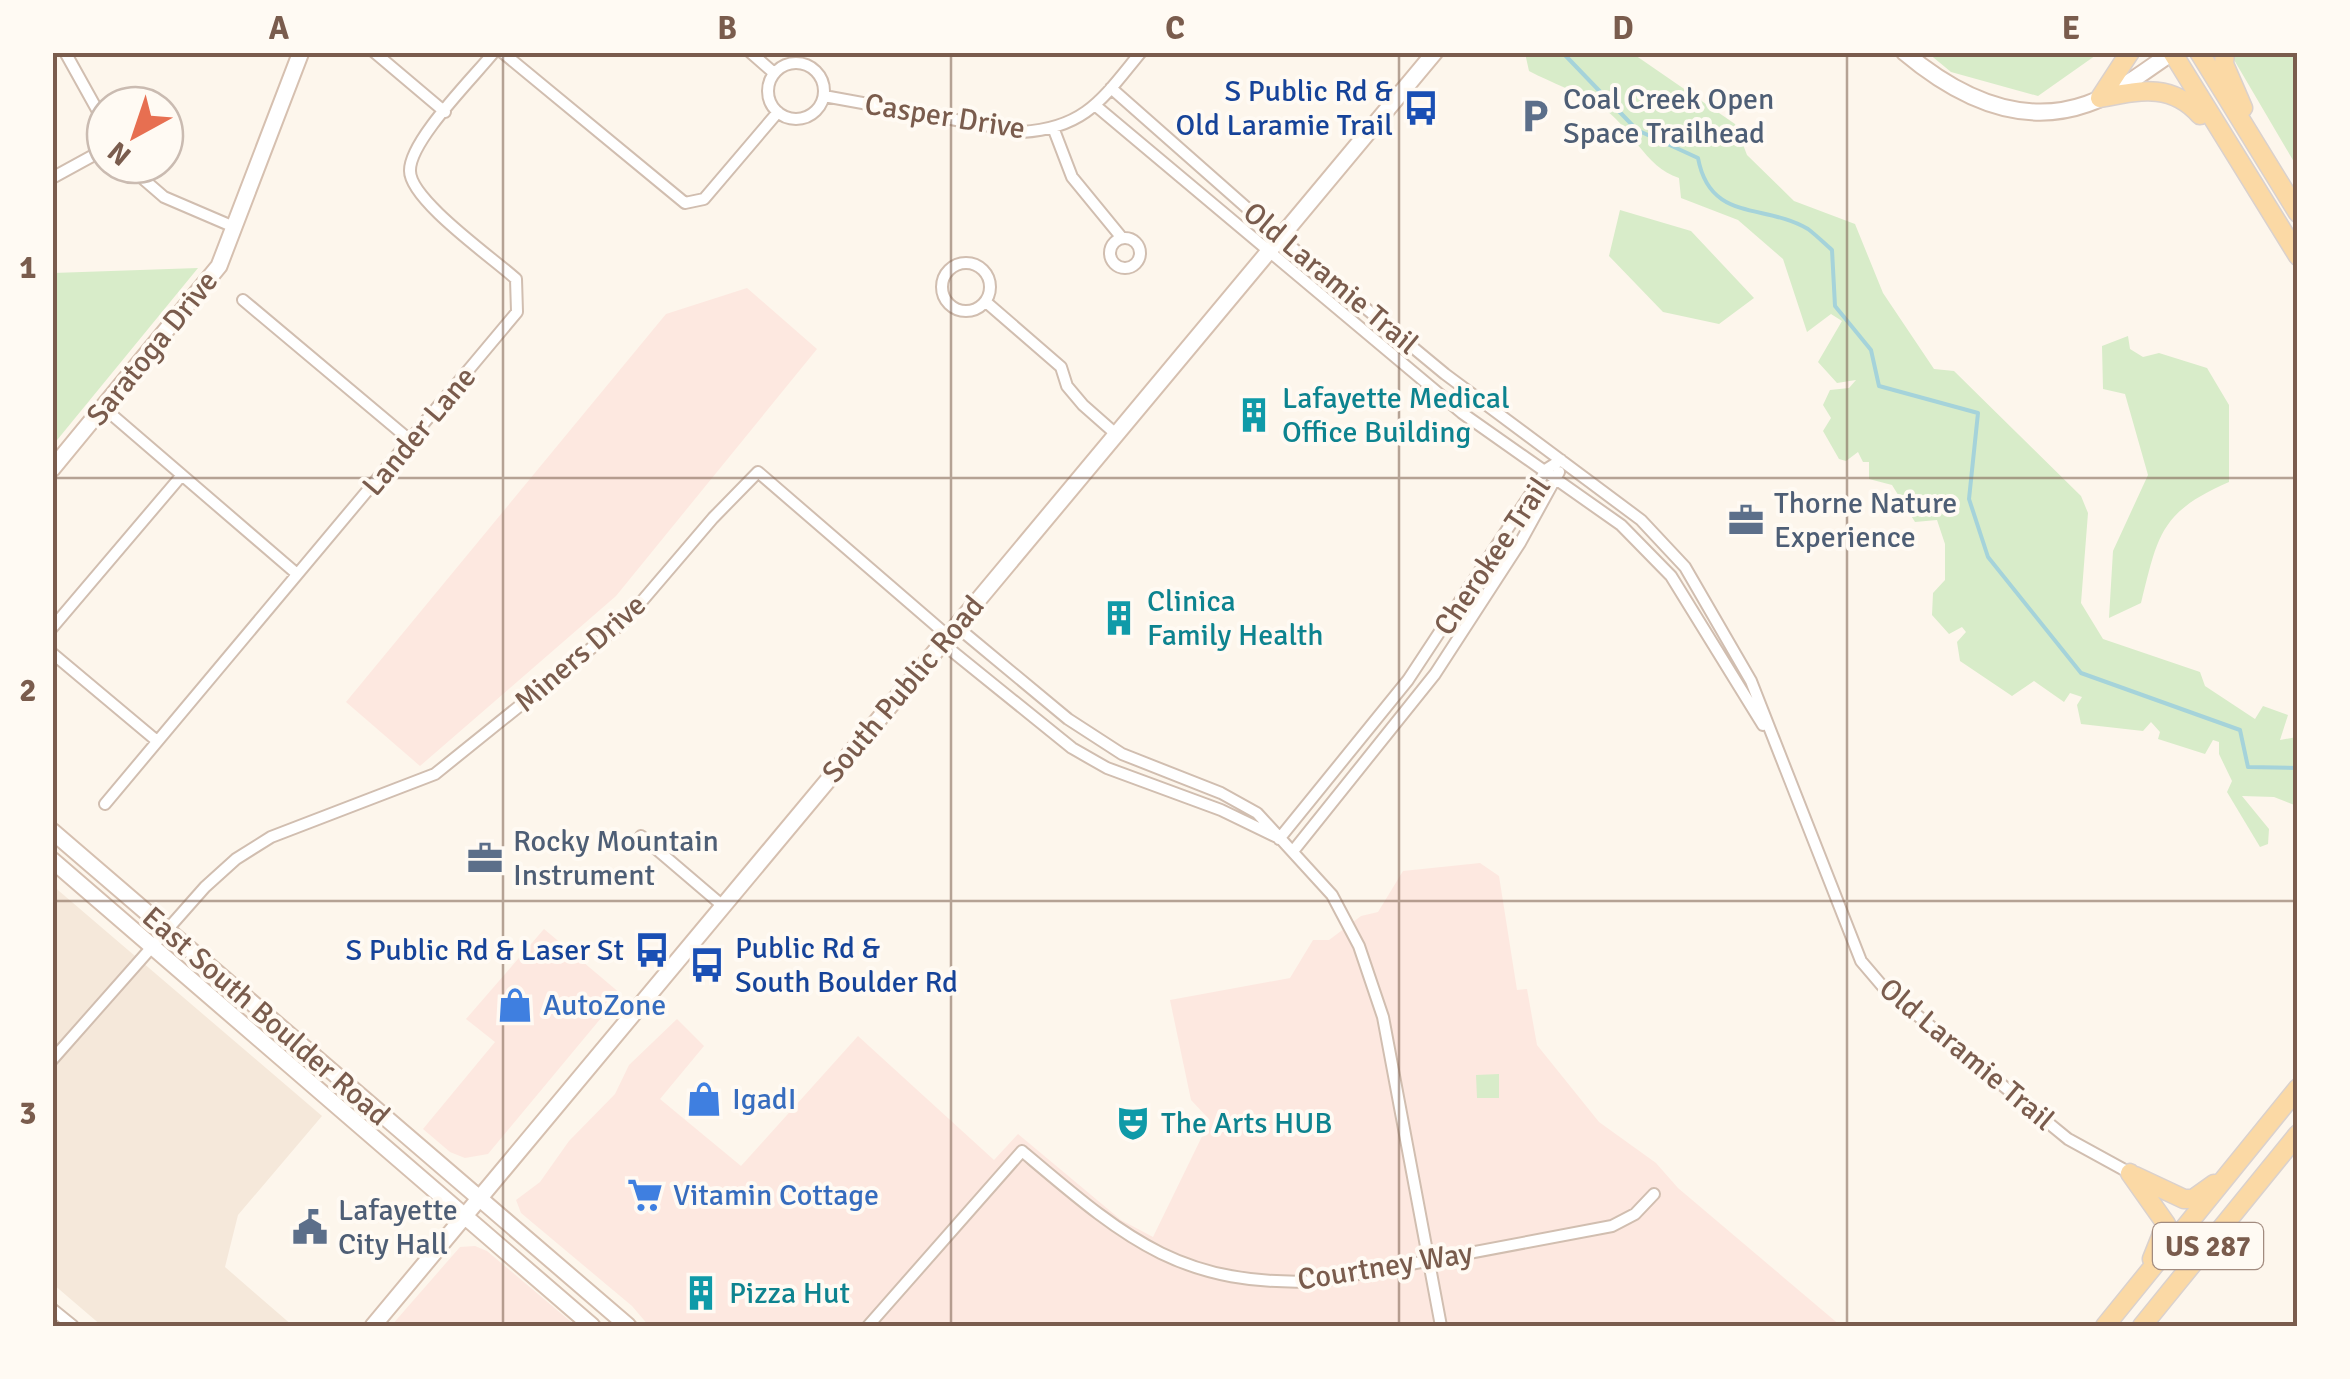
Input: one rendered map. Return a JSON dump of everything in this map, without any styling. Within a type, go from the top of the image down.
[{"type":"main road","points":[[2100,98],[2130,52]]},
{"type":"main road","points":[[2199,52],[2298,213]]},
{"type":"main road","points":[[2225,52],[2224,64],[2267,164]]},
{"type":"main road","points":[[2173,53],[2298,256]]},
{"type":"main road","points":[[2100,98],[2152,89],[2169,93],[2187,100],[2229,147]]},
{"type":"main road","name":"US 287","points":[[2105,1326],[2298,1088]]},
{"type":"main road","name":"US 287","points":[[2142,1326],[2298,1134]]},
{"type":"main road","points":[[2130,1173],[2184,1198],[2192,1198],[2230,1174]]},
{"type":"main road","points":[[2130,1173],[2166,1224],[2142,1282]]},
{"type":"street","points":[[65,52],[85,88]]},
{"type":"street","name":"Saratoga Drive","points":[[52,468],[210,280],[302,52]]},
{"type":"street","points":[[374,52],[445,112]]},
{"type":"street","name":"Lander Lane","points":[[105,804],[517,312],[516,279],[415,188],[410,171],[414,154],[494,52]]},
{"type":"street","points":[[502,52],[680,201],[691,204],[704,198],[778,112]]},
{"type":"street","points":[[750,52],[774,73]]},
{"type":"street","name":"Casper Drive","points":[[824,96],[1022,132],[1054,130],[1096,106],[1141,52]]},
{"type":"street","name":"South Public Road","points":[[373,1326],[1435,52]]},
{"type":"street","points":[[1904,52],[1938,80],[1992,106],[2058,110],[2100,98],[2173,53]]},
{"type":"street","points":[[795,62],[810,66],[821,78],[824,96],[817,110],[802,118],[778,112],[768,89],[774,73],[795,62]]},
{"type":"street","name":"Old Laramie Trail","points":[[1112,88],[1282,239],[1444,374],[1641,520],[1684,567],[1751,681],[1862,961],[1884,988],[2068,1139],[2130,1173]]},
{"type":"street","name":"Old Laramie Trail","points":[[1096,106],[1268,255],[1462,413],[1621,525],[1671,576],[1772,738]]},
{"type":"street","points":[[1054,130],[1072,177],[1122,238]]},
{"type":"street","points":[[52,178],[85,161]]},
{"type":"street","points":[[150,185],[164,197],[234,227]]},
{"type":"street","points":[[958,265],[978,266],[990,282],[986,302],[968,312],[950,305],[943,293],[947,273],[958,265]]},
{"type":"street","points":[[243,300],[411,441]]},
{"type":"street","points":[[986,302],[1061,367],[1067,386],[1083,406],[1117,435]]},
{"type":"street","points":[[104,408],[297,574]]},
{"type":"street","name":"Cherokee Trail","points":[[1280,838],[1408,680],[1547,470],[1561,460]]},
{"type":"street","name":"Cherokee Trail","points":[[1294,850],[1435,674],[1559,478],[1561,460]]},
{"type":"street","name":"Miners Drive","points":[[168,931],[205,886],[236,859],[271,838],[435,774],[625,621],[712,518],[758,472],[949,635]]},
{"type":"street","points":[[52,628],[182,476]]},
{"type":"street","points":[[949,635],[1080,753],[1280,838]]},
{"type":"street","points":[[949,635],[1122,754],[1240,803],[1265,820],[1332,896],[1360,946],[1383,1017],[1441,1326]]},
{"type":"street","points":[[52,653],[157,741]]},
{"type":"street","name":"East South Boulder Road","points":[[52,831],[628,1326]]},
{"type":"street","points":[[641,836],[724,906]]},
{"type":"street","name":"East South Boulder Road","points":[[52,860],[592,1326]]},
{"type":"street","points":[[52,1060],[168,931]]},
{"type":"street","name":"Courtney Way","points":[[868,1326],[1022,1151],[1111,1226],[1147,1249],[1195,1269],[1280,1283],[1321,1280],[1612,1226],[1635,1214],[1654,1194]]},
{"type":"street","points":[[52,1309],[73,1326]]},
{"type":"shaded area","points":[[747,288],[817,349],[616,596],[420,766],[346,702],[666,314]]},
{"type":"shaded area","points":[[1480,863],[1499,876],[1517,990],[1527,989],[1537,1045],[1599,1122],[1656,1163],[1678,1188],[1841,1326],[649,1326],[632,1306],[521,1213],[516,1200],[540,1182],[569,1141],[615,1094],[629,1065],[677,1019],[704,1046],[660,1099],[741,1166],[858,1036],[994,1160],[1018,1134],[1121,1220],[1153,1237],[1210,1120],[1191,1100],[1170,1000],[1290,978],[1313,940],[1329,940],[1361,916],[1378,912],[1403,871]]},
{"type":"shaded area","points":[[52,885],[322,1116],[238,1215],[225,1267],[293,1326],[102,1326],[53,1284]]},
{"type":"shaded area","points":[[544,929],[621,994],[488,1154],[465,1158],[450,1152],[423,1129],[495,1042],[466,1019]]},
{"type":"shaded area","points":[[475,1246],[487,1251],[576,1326],[391,1326],[460,1247]]},
{"type":"green space","points":[[2099,52],[2038,96],[1951,72],[1928,53]]},
{"type":"green space","points":[[1525,53],[1632,53],[1735,124],[1747,155],[1794,201],[1855,224],[1883,293],[1934,369],[1954,371],[2081,496],[2088,513],[2081,603],[2103,639],[2200,672],[2205,686],[2255,719],[2263,706],[2288,715],[2280,740],[2297,737],[2297,806],[2274,797],[2242,796],[2269,829],[2268,844],[2260,847],[2227,792],[2232,781],[2219,754],[2219,742],[2213,740],[2205,754],[2158,739],[2160,732],[2151,722],[2143,731],[2081,724],[2077,705],[2082,697],[2070,693],[2064,702],[2034,681],[2012,696],[1960,661],[1957,642],[1966,632],[1962,627],[1949,634],[1932,615],[1933,593],[1945,580],[1945,544],[1937,520],[1915,522],[1892,485],[1869,479],[1869,462],[1863,462],[1858,452],[1846,461],[1839,459],[1823,431],[1831,418],[1823,405],[1830,390],[1849,388],[1856,380],[1837,383],[1818,362],[1842,321],[1831,314],[1807,332],[1783,259],[1738,220],[1681,198],[1679,178],[1656,165],[1611,114],[1529,71]]},
{"type":"green space","points":[[2230,53],[2297,53],[2297,167]]},
{"type":"green space","points":[[1620,210],[1691,231],[1754,298],[1719,324],[1663,312],[1609,256]]},
{"type":"green space","points":[[198,268],[53,445],[53,273]]},
{"type":"green space","points":[[2128,336],[2130,349],[2143,357],[2159,353],[2207,368],[2229,405],[2229,482],[2175,516],[2158,543],[2141,603],[2109,618],[2113,551],[2148,475],[2125,394],[2103,389],[2102,346]]},
{"type":"green space","points":[[1499,1074],[1499,1098],[1477,1098],[1476,1075]]},
{"type":"waterway","points":[[1562,52],[1637,130],[1698,158],[1704,179],[1714,193],[1741,208],[1808,229],[1832,250],[1835,306],[1871,350],[1879,386],[1978,413],[1969,499],[1988,557],[2081,673],[2240,730],[2248,767],[2298,768]]},
{"type":"place","name":"S Public Rd & Old Laramie Trail","points":[[1421,108]]},
{"type":"place","name":"Coal Creek Open Space Trailhead","points":[[1535,116]]},
{"type":"place","name":"Lafayette Medical Office Building","points":[[1254,415]]},
{"type":"place","name":"Thorne Nature Experience","points":[[1746,520]]},
{"type":"place","name":"Clinica Family Health","points":[[1119,618]]},
{"type":"place","name":"Rocky Mountain Instrument","points":[[485,858]]},
{"type":"place","name":"S Public Rd & Laser St","points":[[652,950]]},
{"type":"place","name":"Public Rd & South Boulder Rd","points":[[707,965]]},
{"type":"place","name":"AutoZone","points":[[515,1005]]},
{"type":"place","name":"IgadI","points":[[704,1099]]},
{"type":"place","name":"The Arts HUB","points":[[1133,1123]]},
{"type":"place","name":"Vitamin Cottage","points":[[645,1195]]},
{"type":"place","name":"Lafayette City Hall","points":[[310,1227]]},
{"type":"place","name":"Pizza Hut","points":[[701,1293]]}]
